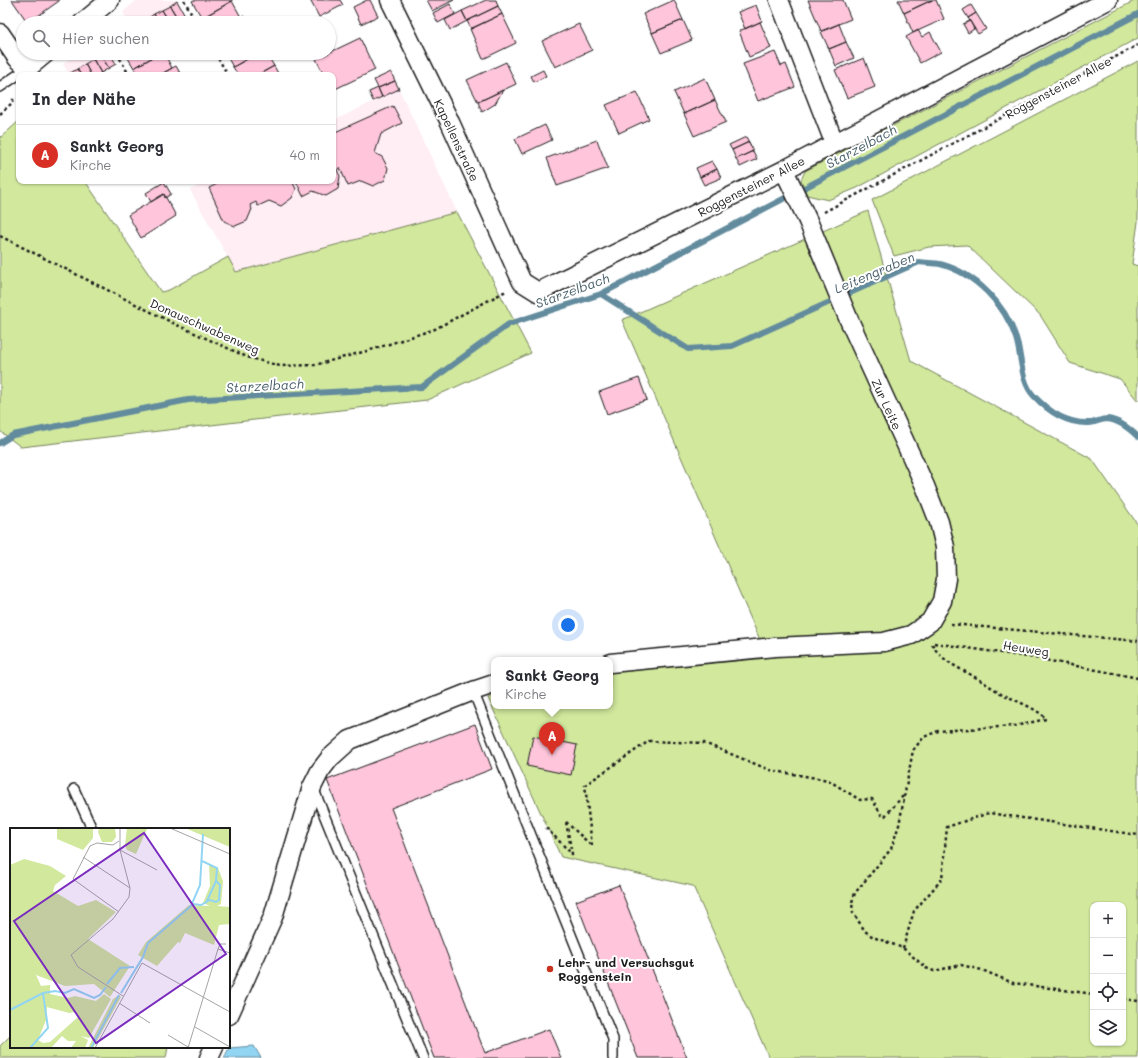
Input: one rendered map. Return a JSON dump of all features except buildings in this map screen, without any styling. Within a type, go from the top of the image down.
[{"type":"street","points":[[91,16],[110,0]]},
{"type":"street","name":"Kapellenstraße","points":[[390,0],[449,120],[522,282]]},
{"type":"street","points":[[779,0],[834,142]]},
{"type":"street","name":"Roggensteiner Allee","points":[[522,282],[538,292],[786,175],[834,142],[1108,0]]},
{"type":"street","points":[[0,33],[16,57]]},
{"type":"street","points":[[19,60],[28,68],[38,60]]},
{"type":"street","name":"Zur Leite","points":[[613,663],[775,647],[884,642],[911,635],[930,622],[942,601],[946,579],[945,547],[939,522],[925,486],[848,320],[805,213],[786,175]]},
{"type":"street","points":[[230,1013],[273,917],[312,787],[320,771],[330,758],[350,740],[491,685]]},
{"type":"lane","points":[[22,72],[28,68]]},
{"type":"lane","points":[[0,87],[16,76]]},
{"type":"lane","points":[[473,691],[613,1039],[613,1058]]},
{"type":"lane","points":[[312,787],[423,1058]]},
{"type":"lane","points":[[74,789],[92,828]]},
{"type":"path","points":[[184,0],[193,16]]},
{"type":"path","name":"Roggensteiner Allee","points":[[805,213],[1138,45]]},
{"type":"path","points":[[121,60],[127,72]]},
{"type":"path","points":[[219,60],[226,72]]},
{"type":"path","name":"Donauschwabenweg","points":[[0,236],[191,332],[247,357],[280,366],[315,365],[374,349],[435,329],[522,282]]},
{"type":"path","points":[[930,622],[1138,641]]},
{"type":"path","name":"Heuweg","points":[[911,635],[932,643],[1035,658],[1138,678]]},
{"type":"path","points":[[932,643],[935,649],[951,664],[975,677],[992,690],[1023,704],[1046,719],[1015,726],[938,731],[924,737],[913,750],[899,825],[891,849],[875,870],[862,882],[854,893],[852,902],[853,913],[865,931],[873,937],[903,948],[926,968],[934,971],[961,965],[982,970],[1013,983],[1090,994]]},
{"type":"path","points":[[544,827],[572,854],[566,822],[592,846],[585,785],[649,741],[704,743],[770,770],[828,780],[860,800],[872,799],[882,816],[884,816],[904,795]]},
{"type":"path","points":[[903,948],[914,911],[942,879],[947,828],[989,813],[1138,835]]},
{"type":"path","points":[[1126,999],[1138,1001]]},
{"type":"shaded area","points":[[137,0],[176,0],[185,15],[125,16],[123,12]]},
{"type":"shaded area","points":[[68,60],[114,60],[116,64],[103,72],[68,72],[63,64]]},
{"type":"shaded area","points":[[399,89],[457,212],[236,272],[190,190],[202,184],[336,184],[336,120]]},
{"type":"green space","points":[[1138,0],[1138,38],[857,188],[828,200],[807,195],[801,180],[805,171]]},
{"type":"green space","points":[[1138,61],[1138,222],[1132,264],[1138,266],[1138,401],[1120,379],[1070,363],[1040,315],[967,245],[929,247],[894,256],[872,200]]},
{"type":"green space","points":[[16,124],[16,184],[87,184],[161,292],[169,290],[228,257],[236,272],[457,212],[531,353],[427,400],[21,447],[0,431],[0,138]]},
{"type":"green space","points":[[868,211],[911,361],[1092,459],[1138,525],[1138,1058],[769,1058],[693,886],[561,857],[493,709],[613,709],[613,668],[766,654],[622,320]]},
{"type":"green space","points":[[491,697],[491,705],[488,698]]},
{"type":"green space","points":[[10,1036],[10,1048],[168,1048],[166,1058],[0,1058],[0,1046]]},
{"type":"water","points":[[254,1046],[261,1058],[224,1058],[230,1048]]},
{"type":"waterway","name":"Starzelbach","points":[[0,443],[13,435],[188,400],[422,387],[509,324],[601,294],[1138,14]]},
{"type":"waterway","name":"Leitengraben","points":[[601,294],[688,349],[732,346],[919,262],[940,264],[953,268],[977,282],[996,302],[1011,325],[1016,338],[1022,368],[1029,390],[1045,407],[1058,416],[1081,423],[1089,423],[1107,419],[1116,421],[1128,428],[1138,437]]},
{"type":"place","name":"Sankt Georg","points":[[552,755]]},
{"type":"place","name":"Lehr- und Versuchsgut Roggenstein","points":[[550,969]]}]
